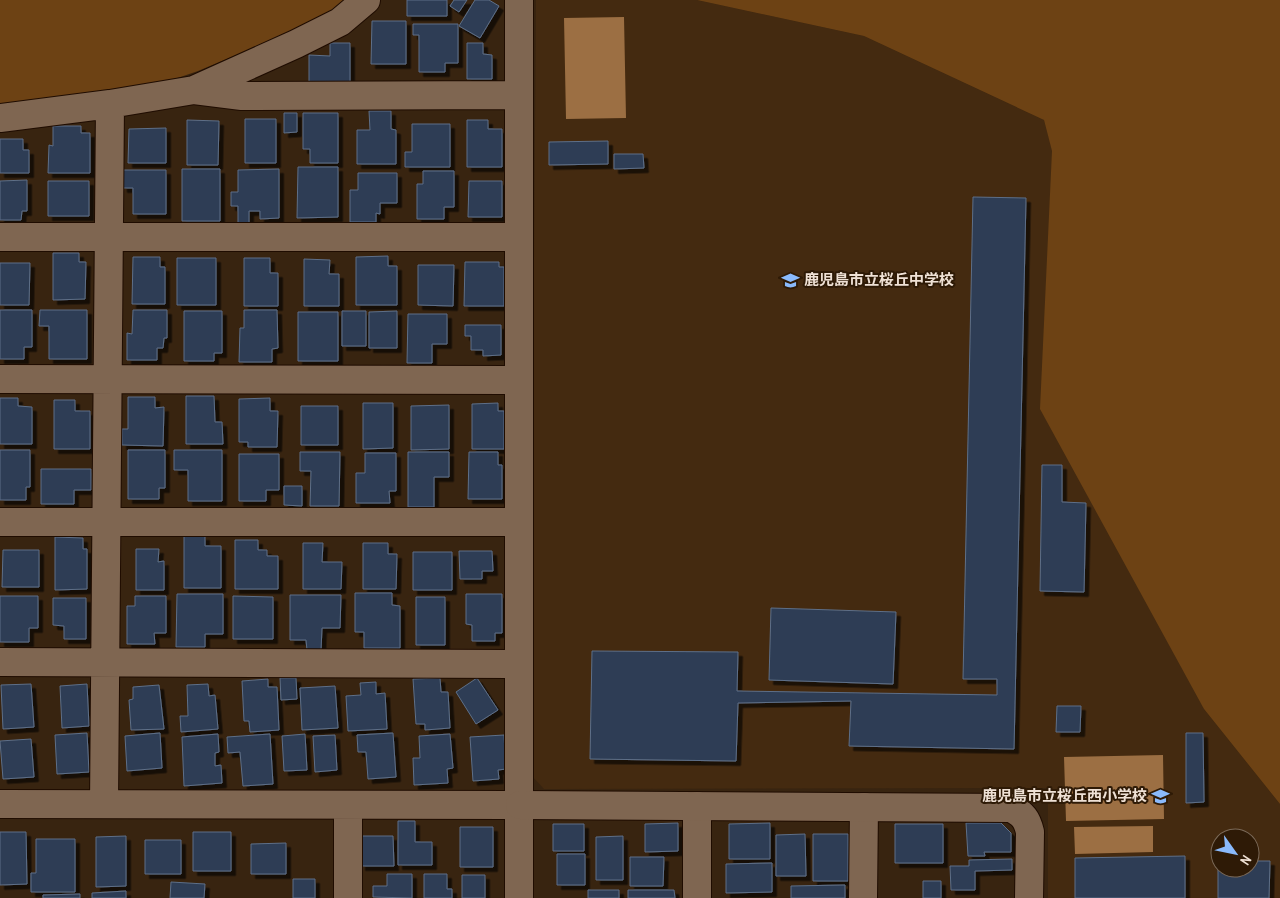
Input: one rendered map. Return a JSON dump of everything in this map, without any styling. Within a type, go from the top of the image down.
[{"type":"street","points":[[0,118],[110,104],[194,90],[340,22],[366,0]]},
{"type":"street","points":[[519,0],[519,898]]},
{"type":"street","points":[[194,90],[242,96],[518,95]]},
{"type":"street","points":[[104,804],[110,104]]},
{"type":"street","points":[[0,237],[519,237]]},
{"type":"street","points":[[0,379],[519,380]]},
{"type":"street","points":[[0,522],[519,522]]},
{"type":"street","points":[[0,662],[520,664]]},
{"type":"street","points":[[0,804],[1011,808],[1022,813],[1028,822],[1030,832],[1029,898]]},
{"type":"street","points":[[348,805],[348,898]]},
{"type":"street","points":[[697,806],[697,898]]},
{"type":"street","points":[[863,898],[864,807]]},
{"type":"shaded area","points":[[0,0],[349,0],[315,22],[198,71],[157,85],[0,107]]},
{"type":"shaded area","name":"鹿児島市立桜丘中学校","points":[[536,0],[697,0],[864,36],[1044,120],[1204,709],[1280,804],[1280,898],[1048,898],[1048,788],[544,789],[530,774]]},
{"type":"shaded area","points":[[697,0],[1280,0],[1280,804],[1204,709],[1040,409],[1052,151],[1044,120],[864,36]]},
{"type":"shaded area","points":[[624,17],[626,118],[566,119],[564,18]]},
{"type":"shaded area","points":[[1163,755],[1164,819],[1066,821],[1064,757]]},
{"type":"shaded area","points":[[1153,826],[1153,852],[1075,854],[1074,827]]},
{"type":"building","points":[[407,0],[447,0],[447,16],[407,16]]},
{"type":"building","points":[[454,0],[467,0],[459,12],[450,6]]},
{"type":"building","points":[[475,0],[489,0],[499,6],[480,38],[459,26]]},
{"type":"building","points":[[372,21],[406,21],[406,64],[371,64]]},
{"type":"building","points":[[413,24],[458,24],[458,63],[445,63],[445,72],[419,72],[419,35],[413,35]]},
{"type":"building","points":[[330,43],[350,43],[350,82],[309,82],[309,55],[330,56]]},
{"type":"building","points":[[467,43],[483,43],[483,54],[492,55],[492,79],[467,79]]},
{"type":"building","points":[[369,111],[391,111],[391,129],[396,130],[396,164],[357,164],[357,130],[370,130]]},
{"type":"building","points":[[284,113],[297,113],[297,132],[284,133]]},
{"type":"building","points":[[303,113],[338,113],[338,163],[310,163],[310,149],[303,149]]},
{"type":"building","points":[[245,119],[276,119],[276,163],[245,163]]},
{"type":"building","points":[[187,120],[219,121],[218,165],[187,165]]},
{"type":"building","points":[[467,120],[488,120],[488,129],[502,129],[502,167],[467,167]]},
{"type":"building","points":[[412,124],[450,124],[450,167],[405,167],[405,152],[412,152]]},
{"type":"building","points":[[53,126],[81,126],[81,133],[90,133],[90,173],[48,173],[49,145],[53,146]]},
{"type":"building","points":[[166,128],[166,163],[128,163],[129,129]]},
{"type":"building","points":[[0,139],[23,139],[23,150],[29,150],[29,173],[0,173]]},
{"type":"building","points":[[608,141],[608,164],[549,165],[549,142]]},
{"type":"building","points":[[614,154],[643,154],[644,168],[614,169]]},
{"type":"building","points":[[298,167],[338,167],[338,217],[297,218]]},
{"type":"building","points":[[182,169],[220,169],[220,221],[182,221]]},
{"type":"building","points":[[279,169],[279,218],[260,219],[260,211],[249,211],[249,223],[238,223],[238,206],[231,206],[231,192],[238,192],[238,170]]},
{"type":"building","points":[[122,170],[166,170],[166,214],[133,214],[133,188],[123,188]]},
{"type":"building","points":[[423,171],[454,171],[454,207],[444,207],[444,219],[417,219],[417,184],[423,184]]},
{"type":"building","points":[[358,173],[397,173],[397,203],[380,203],[380,214],[376,213],[376,222],[350,222],[350,190],[358,190]]},
{"type":"building","points":[[27,180],[27,211],[22,211],[21,220],[0,220],[0,181]]},
{"type":"building","points":[[48,181],[89,181],[89,216],[48,216]]},
{"type":"building","points":[[469,181],[502,181],[502,217],[468,217]]},
{"type":"building","points":[[973,197],[1026,198],[1014,749],[849,746],[851,701],[738,703],[736,761],[590,759],[592,651],[738,652],[737,691],[997,695],[997,679],[963,679]]},
{"type":"building","points":[[53,253],[79,253],[79,262],[86,262],[85,299],[53,300]]},
{"type":"building","points":[[388,256],[388,266],[397,266],[397,305],[356,305],[356,257]]},
{"type":"building","points":[[133,257],[160,257],[160,267],[165,267],[165,304],[132,304]]},
{"type":"building","points":[[177,258],[216,258],[216,305],[177,305]]},
{"type":"building","points":[[244,258],[270,258],[270,273],[278,273],[278,306],[244,306]]},
{"type":"building","points":[[304,259],[330,260],[329,274],[339,274],[339,306],[304,306]]},
{"type":"building","points":[[465,262],[499,262],[499,267],[504,267],[504,306],[464,306]]},
{"type":"building","points":[[0,263],[30,263],[29,305],[0,305]]},
{"type":"building","points":[[418,265],[454,265],[453,306],[418,305]]},
{"type":"building","points":[[0,310],[32,310],[32,347],[24,347],[24,359],[0,359]]},
{"type":"building","points":[[40,310],[87,310],[87,359],[49,359],[49,326],[39,326]]},
{"type":"building","points":[[133,310],[167,310],[167,338],[164,338],[163,348],[157,348],[157,360],[127,360],[127,333],[132,334]]},
{"type":"building","points":[[244,310],[277,310],[278,348],[272,349],[272,362],[239,362],[240,328],[244,328]]},
{"type":"building","points":[[184,311],[222,311],[222,353],[214,353],[214,361],[184,361]]},
{"type":"building","points":[[342,311],[366,311],[366,346],[342,346]]},
{"type":"building","points":[[397,311],[397,348],[369,348],[369,312]]},
{"type":"building","points":[[298,312],[338,312],[338,361],[298,361]]},
{"type":"building","points":[[408,314],[447,314],[447,344],[432,344],[432,363],[407,363]]},
{"type":"building","points":[[465,325],[501,325],[501,355],[483,356],[483,350],[471,350],[471,336],[465,336]]},
{"type":"building","points":[[186,396],[214,396],[215,422],[222,422],[223,444],[186,444]]},
{"type":"building","points":[[128,397],[155,397],[155,408],[164,407],[163,446],[122,445],[122,429],[128,429]]},
{"type":"building","points":[[0,398],[18,398],[18,406],[32,407],[32,444],[0,444]]},
{"type":"building","points":[[270,398],[270,411],[278,411],[277,447],[248,447],[248,442],[239,442],[239,399]]},
{"type":"building","points":[[54,400],[75,400],[75,411],[90,411],[90,449],[54,449]]},
{"type":"building","points":[[363,403],[393,403],[393,448],[363,449]]},
{"type":"building","points":[[498,403],[498,411],[504,411],[504,449],[472,449],[472,404]]},
{"type":"building","points":[[449,405],[449,449],[411,450],[411,406]]},
{"type":"building","points":[[301,406],[338,406],[338,445],[301,445]]},
{"type":"building","points":[[0,450],[30,450],[30,487],[26,487],[26,500],[0,500]]},
{"type":"building","points":[[128,450],[165,450],[165,488],[159,488],[159,499],[128,499]]},
{"type":"building","points":[[174,450],[222,450],[222,501],[188,501],[188,470],[174,470]]},
{"type":"building","points":[[300,452],[340,452],[339,506],[310,506],[311,471],[300,471]]},
{"type":"building","points":[[408,452],[449,452],[449,477],[434,477],[434,507],[408,507]]},
{"type":"building","points":[[469,452],[498,452],[498,465],[502,465],[502,499],[468,499]]},
{"type":"building","points":[[365,453],[396,453],[396,491],[389,491],[390,503],[356,503],[356,473],[365,473]]},
{"type":"building","points":[[239,454],[279,454],[279,490],[266,490],[266,501],[239,501]]},
{"type":"building","points":[[1042,465],[1062,465],[1062,502],[1086,503],[1084,592],[1040,591]]},
{"type":"building","points":[[41,469],[91,469],[91,490],[74,490],[74,504],[41,504]]},
{"type":"building","points":[[284,486],[302,486],[302,506],[284,505]]},
{"type":"building","points":[[184,536],[205,536],[205,546],[221,546],[221,588],[184,588]]},
{"type":"building","points":[[55,537],[83,538],[83,549],[87,549],[87,589],[55,590]]},
{"type":"building","points":[[235,540],[258,540],[258,550],[267,550],[267,556],[278,556],[278,589],[235,589]]},
{"type":"building","points":[[303,543],[323,543],[322,562],[342,562],[341,589],[303,589]]},
{"type":"building","points":[[363,543],[388,543],[388,554],[397,554],[396,589],[363,589]]},
{"type":"building","points":[[136,549],[159,549],[158,562],[164,561],[164,590],[136,590]]},
{"type":"building","points":[[3,550],[39,550],[39,587],[2,587]]},
{"type":"building","points":[[459,551],[492,551],[493,571],[482,571],[482,579],[460,579]]},
{"type":"building","points":[[413,552],[452,552],[452,590],[413,590]]},
{"type":"building","points":[[355,593],[392,593],[392,605],[400,606],[400,648],[364,648],[364,632],[355,632]]},
{"type":"building","points":[[177,594],[223,594],[223,634],[205,634],[205,647],[176,647]]},
{"type":"building","points":[[466,594],[502,594],[502,633],[495,633],[495,641],[472,641],[472,625],[466,624]]},
{"type":"building","points":[[290,595],[341,595],[340,628],[322,628],[321,650],[307,650],[306,640],[290,640]]},
{"type":"building","points":[[0,596],[38,596],[38,628],[29,628],[29,642],[0,642]]},
{"type":"building","points":[[135,596],[166,596],[166,633],[154,633],[155,644],[127,644],[127,606],[135,606]]},
{"type":"building","points":[[233,596],[273,597],[273,639],[233,639]]},
{"type":"building","points":[[416,597],[445,597],[445,645],[416,645]]},
{"type":"building","points":[[53,598],[86,598],[86,639],[64,639],[64,626],[53,625]]},
{"type":"building","points":[[771,608],[896,612],[893,684],[769,680]]},
{"type":"building","points":[[280,678],[296,678],[297,699],[281,700]]},
{"type":"building","points":[[440,678],[441,692],[448,692],[450,728],[425,730],[425,724],[416,724],[413,679]]},
{"type":"building","points":[[477,678],[498,710],[476,724],[456,692]]},
{"type":"building","points":[[268,679],[268,687],[277,687],[279,730],[250,732],[249,721],[244,721],[242,681]]},
{"type":"building","points":[[376,682],[376,694],[385,693],[387,729],[348,731],[346,696],[361,695],[360,683]]},
{"type":"building","points":[[31,684],[34,727],[3,729],[1,685]]},
{"type":"building","points":[[87,684],[89,726],[62,728],[60,686]]},
{"type":"building","points":[[208,684],[209,696],[215,695],[218,729],[181,732],[180,716],[188,716],[187,685]]},
{"type":"building","points":[[159,685],[164,729],[131,730],[129,700],[133,699],[133,687]]},
{"type":"building","points":[[335,686],[338,728],[302,730],[300,688]]},
{"type":"building","points":[[1057,706],[1081,706],[1080,732],[1056,732]]},
{"type":"building","points":[[87,733],[89,772],[57,774],[55,735]]},
{"type":"building","points":[[160,733],[162,768],[127,771],[125,736]]},
{"type":"building","points":[[393,733],[396,777],[368,779],[366,752],[358,752],[357,735]]},
{"type":"building","points":[[1186,733],[1203,733],[1204,802],[1186,803]]},
{"type":"building","points":[[218,734],[219,752],[215,753],[215,766],[221,765],[222,783],[184,786],[182,737]]},
{"type":"building","points":[[270,734],[273,784],[243,786],[240,752],[228,753],[227,737]]},
{"type":"building","points":[[305,734],[307,770],[284,771],[282,736]]},
{"type":"building","points":[[450,734],[453,768],[447,769],[448,783],[414,785],[413,758],[420,758],[419,736]]},
{"type":"building","points":[[335,735],[337,770],[315,772],[313,736]]},
{"type":"building","points":[[504,735],[506,769],[498,770],[499,779],[473,781],[470,737]]},
{"type":"building","points":[[31,739],[34,777],[3,779],[0,741]]},
{"type":"building","points":[[398,821],[415,821],[415,842],[432,842],[432,865],[398,865]]},
{"type":"building","points":[[678,823],[678,851],[645,852],[645,824]]},
{"type":"building","points":[[770,823],[770,859],[729,859],[729,824]]},
{"type":"building","points":[[966,823],[1001,823],[1011,833],[1011,852],[984,852],[985,856],[968,856]]},
{"type":"building","points":[[553,824],[584,824],[584,851],[553,851]]},
{"type":"building","points":[[895,824],[943,824],[943,863],[895,863]]},
{"type":"building","points":[[460,827],[493,827],[493,867],[460,867]]},
{"type":"building","points":[[0,832],[26,832],[27,884],[0,885]]},
{"type":"building","points":[[193,832],[231,832],[231,871],[193,871]]},
{"type":"building","points":[[805,834],[806,876],[776,876],[776,835]]},
{"type":"building","points":[[813,834],[848,834],[848,881],[813,881]]},
{"type":"building","points":[[126,836],[126,886],[96,887],[96,837]]},
{"type":"building","points":[[361,836],[393,836],[394,866],[361,866]]},
{"type":"building","points":[[623,836],[623,880],[596,880],[596,837]]},
{"type":"building","points":[[36,839],[75,839],[75,892],[31,892],[31,873],[36,873]]},
{"type":"building","points":[[145,840],[181,840],[181,874],[145,874]]},
{"type":"building","points":[[286,843],[286,874],[251,874],[251,844]]},
{"type":"building","points":[[557,854],[585,854],[585,885],[557,885]]},
{"type":"building","points":[[1185,856],[1185,898],[1075,898],[1075,858]]},
{"type":"building","points":[[630,857],[664,857],[663,886],[630,886]]},
{"type":"building","points":[[1012,859],[1012,870],[975,871],[975,890],[951,890],[950,866],[969,866],[969,860]]},
{"type":"building","points":[[1260,861],[1270,861],[1269,898],[1218,898],[1218,878],[1260,878]]},
{"type":"building","points":[[772,863],[772,892],[726,893],[726,864]]},
{"type":"building","points":[[387,874],[412,874],[412,898],[373,897],[373,886],[387,886]]},
{"type":"building","points":[[424,874],[447,874],[447,889],[452,889],[452,898],[424,898]]},
{"type":"building","points":[[462,875],[485,875],[485,898],[462,898]]},
{"type":"building","points":[[293,879],[315,879],[315,898],[293,898]]},
{"type":"building","points":[[923,881],[941,881],[941,898],[923,898]]},
{"type":"building","points":[[171,882],[205,884],[204,898],[170,898]]},
{"type":"building","points":[[845,885],[845,898],[791,898],[791,886]]},
{"type":"building","points":[[588,890],[619,890],[619,898],[588,898]]},
{"type":"building","points":[[628,890],[674,890],[675,898],[628,898]]},
{"type":"building","points":[[126,891],[126,898],[92,898],[92,893]]},
{"type":"building","points":[[80,894],[80,898],[43,898],[43,895]]},
{"type":"place","name":"鹿児島市立桜丘中学校","points":[[790,280]]},
{"type":"place","name":"鹿児島市立桜丘西小学校","points":[[1161,796]]}]
